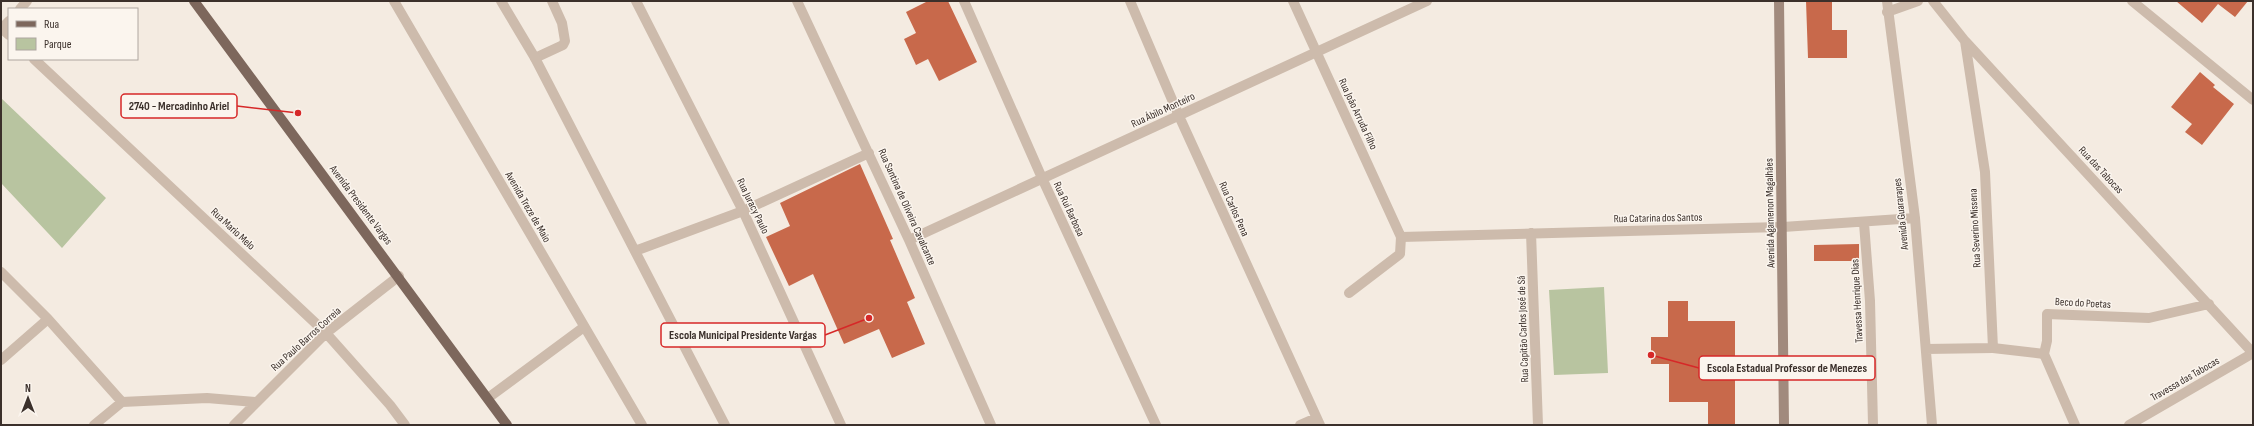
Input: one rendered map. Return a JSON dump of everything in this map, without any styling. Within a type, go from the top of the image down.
[{"type":"main road","name":"Avenida Presidente Vargas","points":[[194,1],[399,276],[507,425]]},
{"type":"main road","name":"Avenida Agamenon Magalhães","points":[[1779,1],[1783,227],[1784,425]]},
{"type":"street","name":"Avenida Treze de Maio","points":[[394,1],[642,425]]},
{"type":"street","points":[[501,1],[535,58],[725,425]]},
{"type":"street","points":[[535,58],[563,45],[565,41],[562,23],[552,1]]},
{"type":"street","name":"Rua Juracy Paulo","points":[[636,1],[743,211],[842,425]]},
{"type":"street","name":"Rua Santina de Oliveira Cavalcante","points":[[797,1],[909,240],[991,425]]},
{"type":"street","name":"Rua Rui Barbosa","points":[[964,1],[1042,178],[1156,425]]},
{"type":"street","name":"Rua Carlos Pena","points":[[1130,1],[1179,116],[1318,422]]},
{"type":"street","name":"Rua João Arruda Filho","points":[[1293,1],[1401,236]]},
{"type":"street","name":"Rua Ábilo Monteiro","points":[[909,240],[1427,1]]},
{"type":"street","name":"Avenida Guararapes","points":[[1886,1],[1915,218],[1932,425]]},
{"type":"street","points":[[1887,12],[1918,1]]},
{"type":"street","name":"Rua das Tabocas","points":[[1933,1],[1965,41],[2210,304],[2253,353]]},
{"type":"street","points":[[2132,1],[2253,100]]},
{"type":"street","name":"Rua Severino Missena","points":[[1965,41],[1985,172],[1994,348]]},
{"type":"street","name":"Rua Mario Melo","points":[[35,60],[326,334],[390,405],[405,425]]},
{"type":"street","points":[[635,252],[743,211],[869,153]]},
{"type":"street","name":"Rua Catarina dos Santos","points":[[1401,236],[1783,227],[1864,223],[1915,218]]},
{"type":"street","name":"Travessa Henrique Dias","points":[[1864,223],[1870,301],[1873,425]]},
{"type":"street","name":"Rua Capitão Carlos José de Sá","points":[[1531,233],[1538,425]]},
{"type":"street","points":[[1349,293],[1400,254],[1401,236]]},
{"type":"street","points":[[1,272],[48,319],[122,402]]},
{"type":"street","name":"Rua Paulo Barros Correia","points":[[234,425],[255,402],[326,334],[399,276]]},
{"type":"street","name":"Beco do Poetas","points":[[2044,354],[2047,341],[2047,314],[2149,318],[2210,304]]},
{"type":"street","points":[[1,360],[48,319]]},
{"type":"street","points":[[488,398],[584,327]]},
{"type":"street","points":[[1926,349],[1994,348],[2044,354],[2076,425]]},
{"type":"street","name":"Travessa das Tabocas","points":[[2129,425],[2253,353]]},
{"type":"street","points":[[94,425],[122,402],[207,398],[255,402]]},
{"type":"street","points":[[1300,425],[1318,422]]},
{"type":"green space","points":[[1,98],[106,198],[62,248],[1,183]]},
{"type":"green space","points":[[1604,287],[1608,373],[1554,375],[1549,290]]},
{"type":"building","points":[[928,1],[948,1],[977,62],[939,81],[928,59],[916,65],[904,39],[916,33],[906,12]]},
{"type":"building","points":[[1806,1],[1832,1],[1832,30],[1847,30],[1847,58],[1808,58]]},
{"type":"building","points":[[2176,1],[2248,1],[2235,17],[2218,4],[2202,23]]},
{"type":"building","points":[[2200,72],[2215,85],[2213,87],[2234,104],[2202,145],[2185,132],[2192,124],[2171,107]]},
{"type":"building","points":[[860,164],[893,239],[890,240],[915,298],[907,302],[925,344],[892,358],[879,329],[844,344],[813,274],[789,286],[766,237],[790,226],[780,203]]},
{"type":"building","points":[[1859,244],[1859,261],[1814,261],[1814,245]]},
{"type":"building","points":[[1668,301],[1688,301],[1688,321],[1735,321],[1735,425],[1708,425],[1708,402],[1669,402],[1669,364],[1651,364],[1651,337],[1668,337]]},
{"type":"place","name":"2740 - Mercadinho Ariel","points":[[298,113]]},
{"type":"place","name":"Escola Municipal Presidente Vargas","points":[[869,318]]},
{"type":"place","name":"Escola Estadual Professor de Menezes","points":[[1651,355]]}]
